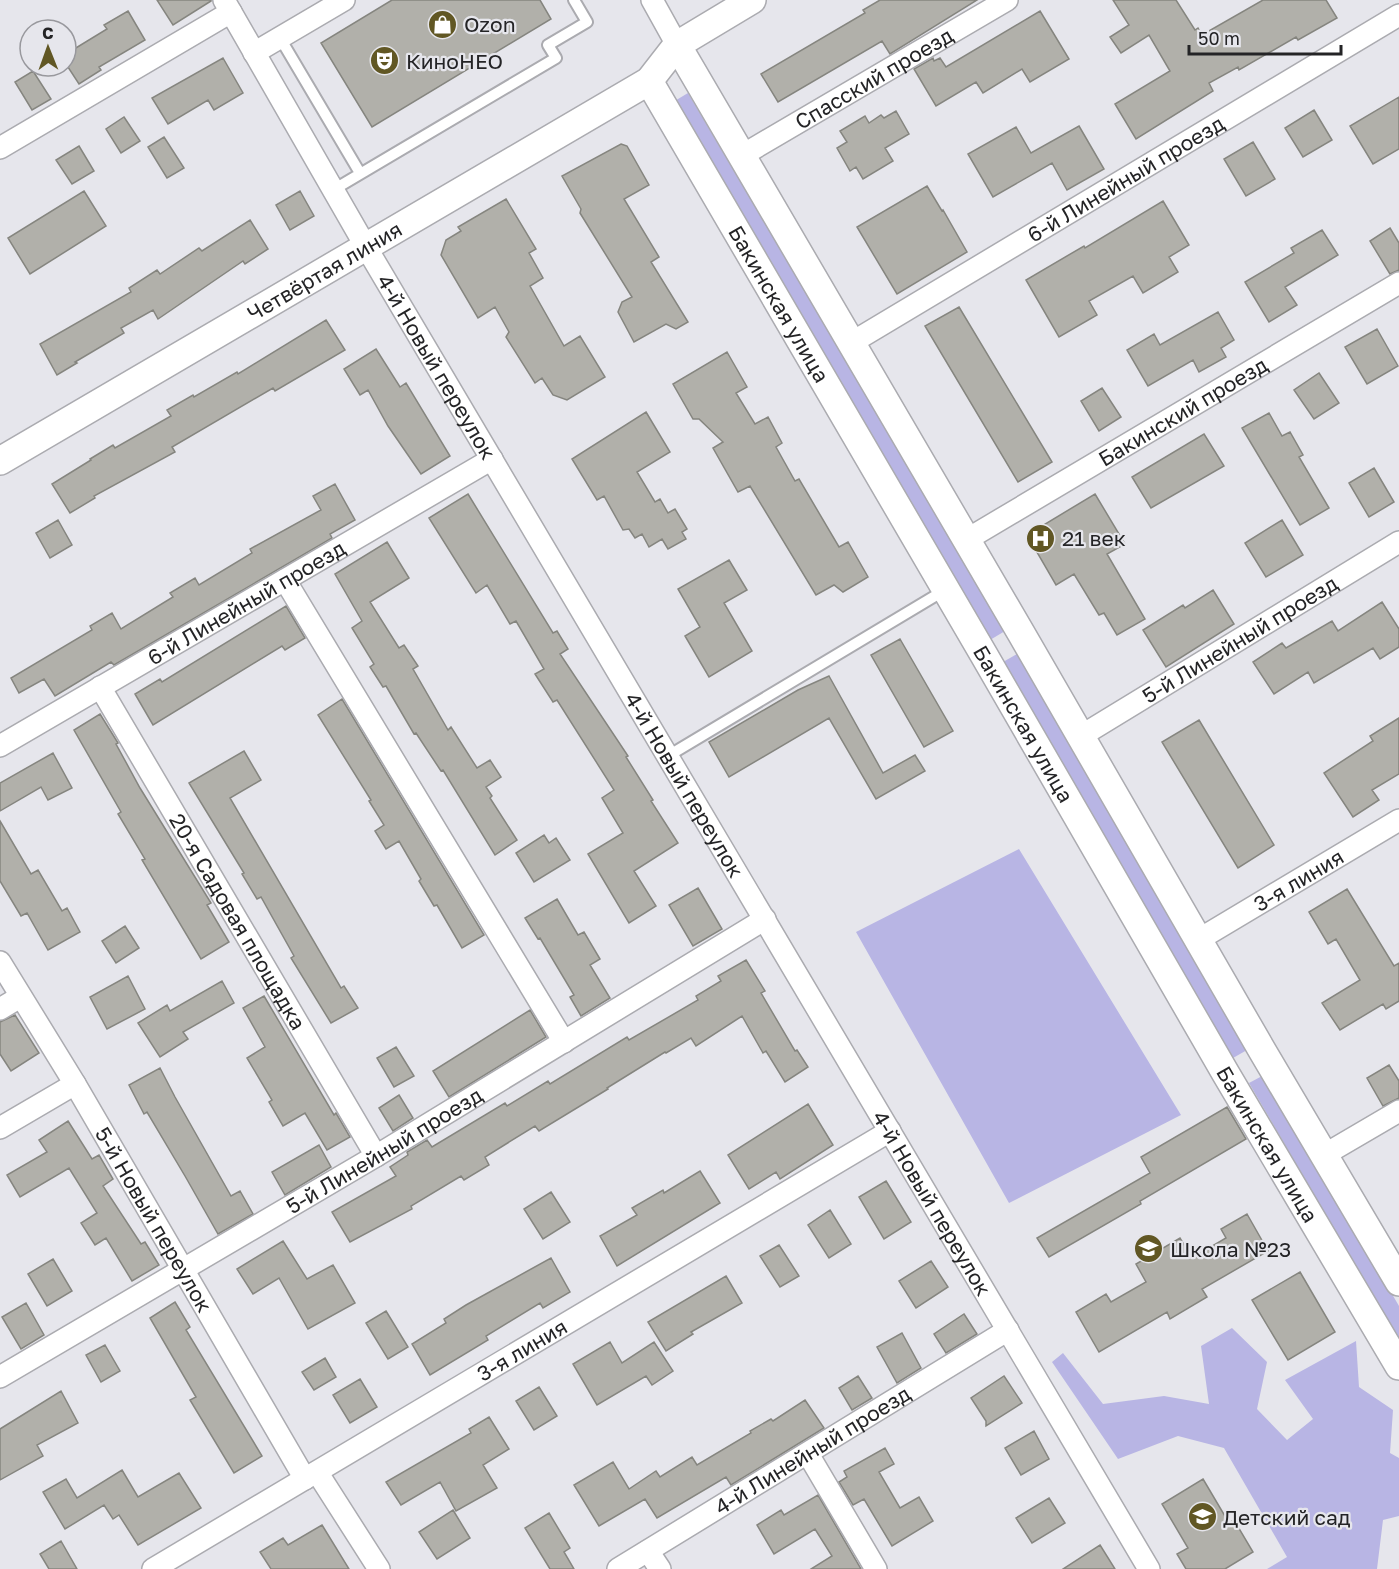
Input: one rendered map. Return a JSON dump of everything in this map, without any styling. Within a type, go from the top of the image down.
[{"type":"street","points":[[254,53],[344,0]]},
{"type":"street","name":"Бакинская улица","points":[[652,0],[1399,1282]]},
{"type":"street","points":[[649,81],[677,45],[752,0]]},
{"type":"street","name":"Спасский проезд","points":[[741,156],[1008,0]]},
{"type":"street","points":[[0,148],[227,6]]},
{"type":"street","name":"4-й Новый переулок","points":[[227,6],[366,247],[1149,1569]]},
{"type":"street","name":"6-й Линейный проезд","points":[[851,343],[1399,15]]},
{"type":"street","name":"Бакинская улица","points":[[649,81],[1226,1074],[1399,1366]]},
{"type":"street","name":"Четвёртая линия","points":[[0,461],[649,81]]},
{"type":"street","name":"Бакинский проезд","points":[[966,540],[1399,284]]},
{"type":"street","name":"6-й Линейный проезд","points":[[0,746],[492,459]]},
{"type":"street","name":"5-й Линейный проезд","points":[[1081,736],[1399,542]]},
{"type":"street","points":[[285,580],[564,1042]]},
{"type":"street","points":[[984,655],[1021,633]]},
{"type":"street","name":"20-я Садовая площадка","points":[[100,687],[376,1156]]},
{"type":"street","name":"3-я линия","points":[[1198,940],[1399,820]]},
{"type":"street","name":"5-й Линейный проезд","points":[[0,1377],[376,1156],[765,919]]},
{"type":"street","name":"5-й Новый переулок","points":[[0,962],[183,1268],[311,1475],[379,1569]]},
{"type":"street","points":[[0,1009],[20,997]]},
{"type":"street","points":[[1226,1074],[1263,1052]]},
{"type":"street","points":[[0,1128],[75,1084]]},
{"type":"street","points":[[1324,1155],[1399,1111]]},
{"type":"street","name":"3-я линия","points":[[153,1569],[890,1131]]},
{"type":"street","name":"4-й Линейный проезд","points":[[618,1569],[1008,1330]]},
{"type":"street","points":[[808,1454],[876,1569]]},
{"type":"street","points":[[648,1551],[660,1569]]},
{"type":"lane","points":[[333,190],[556,58],[548,45],[587,22],[574,0]]},
{"type":"lane","points":[[280,38],[360,173]]},
{"type":"lane","points":[[668,756],[946,590]]},
{"type":"shaded area","points":[[688,93],[1005,631],[990,640],[673,102]]},
{"type":"shaded area","points":[[1017,654],[1247,1050],[1233,1058],[1003,662]]},
{"type":"shaded area","points":[[1019,849],[1181,1115],[1009,1203],[856,932]]},
{"type":"shaded area","points":[[1264,1075],[1399,1306],[1399,1341],[1249,1083]]},
{"type":"shaded area","points":[[1232,1328],[1267,1362],[1257,1409],[1287,1440],[1313,1419],[1285,1380],[1356,1341],[1359,1387],[1393,1410],[1390,1453],[1399,1458],[1399,1516],[1383,1520],[1377,1569],[1267,1569],[1287,1557],[1224,1448],[1178,1436],[1118,1459],[1052,1362],[1063,1353],[1103,1404],[1164,1396],[1209,1404],[1201,1346]]},
{"type":"building","points":[[157,0],[211,0],[211,1],[173,25]]},
{"type":"building","points":[[392,0],[540,0],[551,19],[372,127],[321,43]]},
{"type":"building","points":[[880,0],[977,0],[890,54],[882,41],[778,102],[761,74],[865,13],[863,10]]},
{"type":"building","points":[[1113,0],[1176,0],[1195,30],[1198,28],[1202,35],[1263,0],[1326,0],[1337,18],[1298,40],[1296,37],[1239,70],[1238,67],[1209,83],[1213,91],[1136,139],[1115,104],[1170,71],[1149,35],[1121,53],[1110,37],[1129,25]]},
{"type":"building","points":[[128,11],[145,40],[99,67],[101,70],[79,84],[75,78],[78,78],[78,47],[107,29],[104,25]]},
{"type":"building","points":[[1040,11],[1069,59],[1030,82],[1022,69],[983,93],[976,82],[936,106],[914,69],[933,58],[934,61],[940,58],[946,67]]},
{"type":"building","points":[[223,58],[243,93],[214,110],[208,100],[168,124],[152,98]]},
{"type":"building","points":[[22,78],[38,78],[51,99],[32,110],[15,82]]},
{"type":"building","points":[[1399,97],[1399,149],[1373,164],[1350,126]]},
{"type":"building","points":[[1314,110],[1332,140],[1303,157],[1285,128]]},
{"type":"building","points":[[896,111],[909,134],[885,148],[893,161],[863,179],[856,167],[850,171],[837,148],[847,142],[840,131],[865,116],[869,123],[881,115],[884,118]]},
{"type":"building","points":[[124,117],[140,141],[121,153],[106,129]]},
{"type":"building","points":[[1079,126],[1104,169],[1067,190],[1052,163],[993,197],[968,154],[1016,127],[1031,153]]},
{"type":"building","points":[[164,137],[184,168],[167,178],[148,147]]},
{"type":"building","points":[[1253,142],[1275,179],[1246,196],[1224,159]]},
{"type":"building","points":[[621,144],[627,146],[649,185],[624,199],[659,257],[651,262],[688,322],[676,329],[666,324],[634,342],[618,312],[622,302],[632,297],[580,213],[581,209],[562,176]]},
{"type":"building","points":[[79,146],[94,171],[72,184],[56,160]]},
{"type":"building","points":[[927,186],[967,252],[897,294],[857,227]]},
{"type":"building","points":[[84,191],[106,226],[30,274],[8,238]]},
{"type":"building","points":[[300,191],[314,216],[290,230],[276,205]]},
{"type":"building","points":[[506,199],[536,249],[529,253],[543,278],[530,286],[564,346],[580,336],[605,377],[567,400],[553,395],[542,378],[535,383],[506,337],[509,332],[495,307],[478,318],[441,255],[446,240],[461,231],[458,227]]},
{"type":"building","points":[[1163,201],[1189,245],[1169,257],[1178,272],[1143,293],[1133,276],[1089,301],[1097,315],[1059,337],[1026,280]]},
{"type":"building","points":[[250,220],[268,249],[245,264],[243,261],[158,319],[153,310],[121,328],[124,333],[57,375],[40,344],[131,292],[129,288],[157,270],[160,274],[199,248],[202,251]]},
{"type":"building","points":[[1390,228],[1399,243],[1399,270],[1390,274],[1370,241]]},
{"type":"building","points":[[1322,230],[1338,255],[1285,287],[1297,305],[1269,322],[1245,282],[1294,253],[1291,248]]},
{"type":"building","points":[[959,307],[1052,462],[1018,482],[925,326]]},
{"type":"building","points":[[1218,312],[1234,340],[1221,348],[1226,357],[1199,372],[1193,360],[1148,386],[1127,350],[1154,334],[1160,345]]},
{"type":"building","points":[[326,320],[345,350],[275,391],[273,388],[172,447],[175,452],[94,496],[95,498],[70,513],[52,484],[113,445],[115,448],[171,416],[167,410],[237,372],[238,374]]},
{"type":"building","points":[[1377,329],[1398,366],[1367,384],[1345,347]]},
{"type":"building","points":[[376,349],[400,387],[406,383],[450,456],[421,474],[388,426],[368,390],[360,395],[344,369]]},
{"type":"building","points":[[727,352],[747,387],[736,393],[755,424],[768,417],[782,443],[776,447],[795,481],[799,479],[839,547],[848,542],[868,577],[843,592],[834,585],[816,595],[750,486],[738,492],[713,448],[723,442],[699,419],[693,419],[673,384]]},
{"type":"building","points":[[1319,373],[1339,403],[1314,419],[1294,390]]},
{"type":"building","points":[[1102,388],[1121,417],[1099,431],[1081,401]]},
{"type":"building","points":[[646,412],[670,452],[637,472],[655,502],[660,499],[668,513],[675,509],[687,529],[682,532],[686,539],[668,549],[662,539],[649,547],[642,534],[635,538],[629,529],[623,530],[604,496],[597,500],[572,459]]},
{"type":"building","points":[[1269,413],[1282,436],[1290,432],[1303,455],[1299,457],[1329,508],[1300,525],[1242,428]]},
{"type":"building","points":[[1204,434],[1224,466],[1151,508],[1132,477]]},
{"type":"building","points":[[1374,468],[1394,502],[1369,517],[1349,483]]},
{"type":"building","points":[[335,484],[355,520],[330,534],[332,538],[114,665],[111,662],[55,696],[44,679],[19,693],[11,678],[92,630],[90,626],[112,613],[121,629],[173,597],[170,593],[195,578],[199,585],[252,553],[250,549],[321,510],[313,496]]},
{"type":"building","points":[[468,494],[553,633],[557,631],[568,649],[560,654],[628,756],[626,757],[653,800],[651,801],[678,843],[634,871],[656,906],[629,923],[588,854],[623,833],[602,798],[614,790],[557,700],[553,702],[535,674],[544,669],[516,621],[510,624],[487,585],[476,593],[429,518]]},
{"type":"building","points":[[1095,494],[1125,544],[1107,554],[1145,619],[1117,635],[1104,613],[1099,615],[1074,574],[1056,585],[1027,535]]},
{"type":"building","points":[[58,520],[72,545],[50,558],[36,533]]},
{"type":"building","points":[[1282,520],[1303,555],[1266,577],[1245,543]]},
{"type":"building","points":[[387,542],[409,578],[370,602],[399,648],[404,645],[418,666],[413,669],[448,730],[451,727],[477,768],[490,760],[501,777],[486,787],[492,796],[490,798],[517,840],[495,855],[443,770],[441,771],[416,733],[414,734],[386,686],[383,687],[370,667],[374,664],[352,628],[362,621],[335,574]]},
{"type":"building","points":[[729,560],[747,590],[724,603],[752,651],[709,677],[685,636],[700,627],[678,589]]},
{"type":"building","points":[[1213,590],[1234,624],[1166,667],[1143,630],[1183,605],[1185,608]]},
{"type":"building","points":[[1382,602],[1399,629],[1399,647],[1380,659],[1373,648],[1314,683],[1308,672],[1274,694],[1253,662],[1282,643],[1286,648],[1332,621],[1338,631]]},
{"type":"building","points":[[286,606],[305,638],[285,650],[282,646],[153,725],[135,694],[160,679],[162,682]]},
{"type":"building","points":[[900,639],[953,731],[924,747],[871,655]]},
{"type":"building","points":[[829,676],[883,773],[915,755],[925,771],[876,799],[829,718],[729,777],[709,742],[798,690]]},
{"type":"building","points":[[342,699],[484,935],[462,948],[437,905],[434,906],[419,881],[421,879],[399,841],[386,849],[375,831],[384,825],[318,715]]},
{"type":"building","points":[[100,714],[118,743],[116,744],[140,788],[211,903],[207,905],[229,942],[201,959],[142,860],[145,859],[118,814],[121,812],[74,730]]},
{"type":"building","points":[[1399,718],[1399,774],[1372,790],[1379,800],[1353,817],[1324,773],[1373,741],[1370,736]]},
{"type":"building","points":[[1199,720],[1274,845],[1238,868],[1162,742]]},
{"type":"building","points":[[244,751],[261,780],[230,798],[341,988],[344,986],[358,1008],[331,1023],[291,958],[294,956],[261,897],[257,899],[242,874],[244,873],[189,783]]},
{"type":"building","points":[[53,753],[72,788],[48,800],[41,787],[0,811],[0,783]]},
{"type":"building","points":[[0,821],[31,874],[38,870],[62,911],[67,908],[80,932],[48,950],[27,913],[21,916],[0,881]]},
{"type":"building","points":[[544,835],[549,843],[556,838],[570,860],[534,882],[516,853]]},
{"type":"building","points":[[698,888],[722,929],[693,946],[669,905]]},
{"type":"building","points":[[1347,889],[1394,966],[1399,963],[1399,1001],[1386,1009],[1383,1004],[1340,1030],[1322,1003],[1360,980],[1336,939],[1328,944],[1309,912]]},
{"type":"building","points":[[557,899],[578,935],[584,932],[600,959],[590,965],[610,998],[581,1016],[570,997],[574,995],[540,938],[538,939],[525,918]]},
{"type":"building","points":[[125,926],[139,948],[116,963],[102,941]]},
{"type":"building","points":[[746,960],[765,991],[761,993],[795,1051],[797,1050],[808,1067],[785,1082],[766,1051],[763,1053],[742,1016],[696,1046],[691,1038],[665,1052],[539,1131],[535,1126],[485,1157],[489,1165],[464,1180],[461,1176],[411,1206],[412,1209],[350,1242],[332,1212],[396,1176],[390,1167],[408,1155],[407,1152],[427,1140],[432,1147],[505,1103],[507,1106],[548,1081],[550,1084],[627,1037],[629,1040],[698,1000],[696,996],[721,981],[718,976]]},
{"type":"building","points":[[128,976],[145,1009],[107,1029],[90,997]]},
{"type":"building","points":[[222,981],[234,1003],[183,1032],[188,1039],[160,1057],[138,1023],[167,1005],[170,1011]]},
{"type":"building","points":[[264,996],[334,1115],[336,1113],[350,1137],[327,1150],[305,1113],[283,1126],[269,1102],[272,1100],[247,1058],[265,1047],[243,1008]]},
{"type":"building","points":[[530,1010],[546,1037],[449,1097],[433,1071]]},
{"type":"building","points":[[15,1015],[39,1053],[11,1071],[0,1054],[0,1022]]},
{"type":"building","points":[[396,1047],[414,1076],[394,1087],[377,1058]]},
{"type":"building","points":[[1389,1065],[1399,1081],[1399,1098],[1383,1106],[1367,1078]]},
{"type":"building","points":[[160,1068],[231,1196],[240,1191],[253,1214],[218,1234],[147,1112],[144,1114],[129,1085]]},
{"type":"building","points":[[399,1095],[413,1118],[393,1131],[379,1108]]},
{"type":"building","points":[[808,1104],[833,1145],[780,1179],[776,1172],[749,1189],[728,1155]]},
{"type":"building","points":[[1227,1107],[1246,1139],[1140,1201],[1141,1204],[1049,1257],[1037,1238],[1150,1173],[1141,1157]]},
{"type":"building","points":[[68,1121],[92,1159],[99,1155],[113,1179],[103,1186],[141,1244],[145,1242],[159,1265],[132,1281],[106,1238],[95,1245],[81,1223],[97,1213],[69,1168],[20,1197],[7,1175],[47,1152],[39,1140]]},
{"type":"building","points":[[319,1145],[331,1167],[285,1195],[272,1172]]},
{"type":"building","points":[[700,1171],[720,1203],[617,1266],[600,1236],[637,1215],[632,1208],[663,1190],[664,1193]]},
{"type":"building","points":[[886,1181],[911,1222],[884,1239],[859,1197]]},
{"type":"building","points":[[551,1192],[570,1222],[543,1239],[524,1209]]},
{"type":"building","points":[[830,1210],[851,1244],[829,1258],[808,1225]]},
{"type":"building","points":[[1247,1214],[1268,1251],[1202,1289],[1207,1297],[1170,1319],[1167,1312],[1099,1352],[1076,1312],[1106,1294],[1111,1302],[1146,1282],[1136,1264],[1180,1238],[1192,1258],[1226,1238],[1221,1229]]},
{"type":"building","points":[[283,1241],[307,1279],[333,1265],[355,1303],[308,1329],[279,1278],[253,1294],[237,1269]]},
{"type":"building","points":[[779,1245],[799,1276],[780,1287],[760,1256]]},
{"type":"building","points":[[551,1258],[570,1292],[543,1308],[540,1303],[486,1336],[488,1340],[430,1375],[412,1344],[446,1323],[444,1319],[466,1305]]},
{"type":"building","points":[[53,1259],[72,1291],[47,1306],[28,1274]]},
{"type":"building","points":[[931,1261],[948,1287],[916,1308],[899,1281]]},
{"type":"building","points":[[1300,1272],[1335,1332],[1288,1360],[1252,1300]]},
{"type":"building","points":[[726,1276],[742,1303],[691,1332],[693,1334],[666,1351],[648,1322]]},
{"type":"building","points":[[175,1302],[190,1327],[186,1330],[262,1456],[234,1473],[190,1400],[196,1397],[150,1318]]},
{"type":"building","points":[[26,1303],[44,1335],[21,1349],[2,1317]]},
{"type":"building","points":[[386,1311],[408,1347],[388,1359],[366,1323]]},
{"type":"building","points":[[964,1314],[977,1334],[946,1353],[934,1334]]},
{"type":"building","points":[[902,1333],[921,1368],[897,1383],[877,1347]]},
{"type":"building","points":[[610,1342],[622,1363],[654,1342],[673,1371],[652,1385],[646,1376],[597,1405],[573,1364]]},
{"type":"building","points":[[105,1345],[120,1371],[101,1382],[86,1355]]},
{"type":"building","points":[[325,1358],[336,1377],[314,1390],[302,1372]]},
{"type":"building","points":[[858,1376],[872,1398],[852,1410],[839,1388]]},
{"type":"building","points":[[1004,1376],[1022,1403],[986,1426],[986,1421],[971,1398]]},
{"type":"building","points":[[360,1379],[377,1407],[350,1423],[333,1395]]},
{"type":"building","points":[[539,1387],[557,1416],[534,1430],[516,1401]]},
{"type":"building","points":[[61,1391],[78,1423],[37,1445],[43,1456],[0,1480],[0,1429]]},
{"type":"building","points":[[805,1400],[824,1428],[731,1485],[726,1477],[657,1518],[645,1499],[599,1526],[574,1485],[613,1462],[629,1489],[656,1471],[660,1477],[692,1457],[697,1465],[751,1433],[750,1431],[771,1419],[773,1421]]},
{"type":"building","points":[[489,1417],[509,1449],[483,1465],[497,1488],[456,1511],[440,1482],[401,1505],[386,1482],[471,1433],[469,1429]]},
{"type":"building","points":[[1034,1431],[1049,1459],[1021,1475],[1005,1448]]},
{"type":"building","points":[[885,1448],[894,1464],[879,1472],[900,1508],[919,1497],[933,1521],[892,1546],[864,1499],[853,1505],[839,1482],[847,1477],[844,1471]]},
{"type":"building","points":[[122,1470],[138,1497],[179,1473],[201,1508],[138,1545],[119,1515],[113,1519],[104,1505],[65,1529],[43,1492],[66,1479],[77,1498]]},
{"type":"building","points":[[1203,1479],[1229,1523],[1234,1520],[1253,1552],[1225,1569],[1186,1569],[1177,1554],[1188,1548],[1162,1504]]},
{"type":"building","points":[[818,1495],[861,1569],[811,1569],[832,1556],[815,1529],[774,1554],[757,1525],[781,1510],[784,1515]]},
{"type":"building","points":[[1049,1498],[1065,1523],[1032,1543],[1016,1518]]},
{"type":"building","points":[[453,1510],[470,1538],[437,1559],[419,1532]]},
{"type":"building","points":[[549,1513],[570,1548],[564,1552],[574,1569],[550,1569],[525,1528]]},
{"type":"building","points":[[322,1525],[349,1569],[271,1569],[260,1552],[283,1538],[288,1545]]},
{"type":"building","points":[[61,1541],[77,1569],[49,1569],[40,1554]]},
{"type":"building","points":[[1100,1545],[1115,1569],[1063,1569]]},
{"type":"place","name":"Ozon","points":[[443,24]]},
{"type":"place","name":"КиноНЕО","points":[[385,61]]},
{"type":"place","name":"21 век","points":[[1041,538]]},
{"type":"place","name":"Школа №23","points":[[1149,1249]]},
{"type":"place","name":"Детский сад","points":[[1202,1517]]}]
